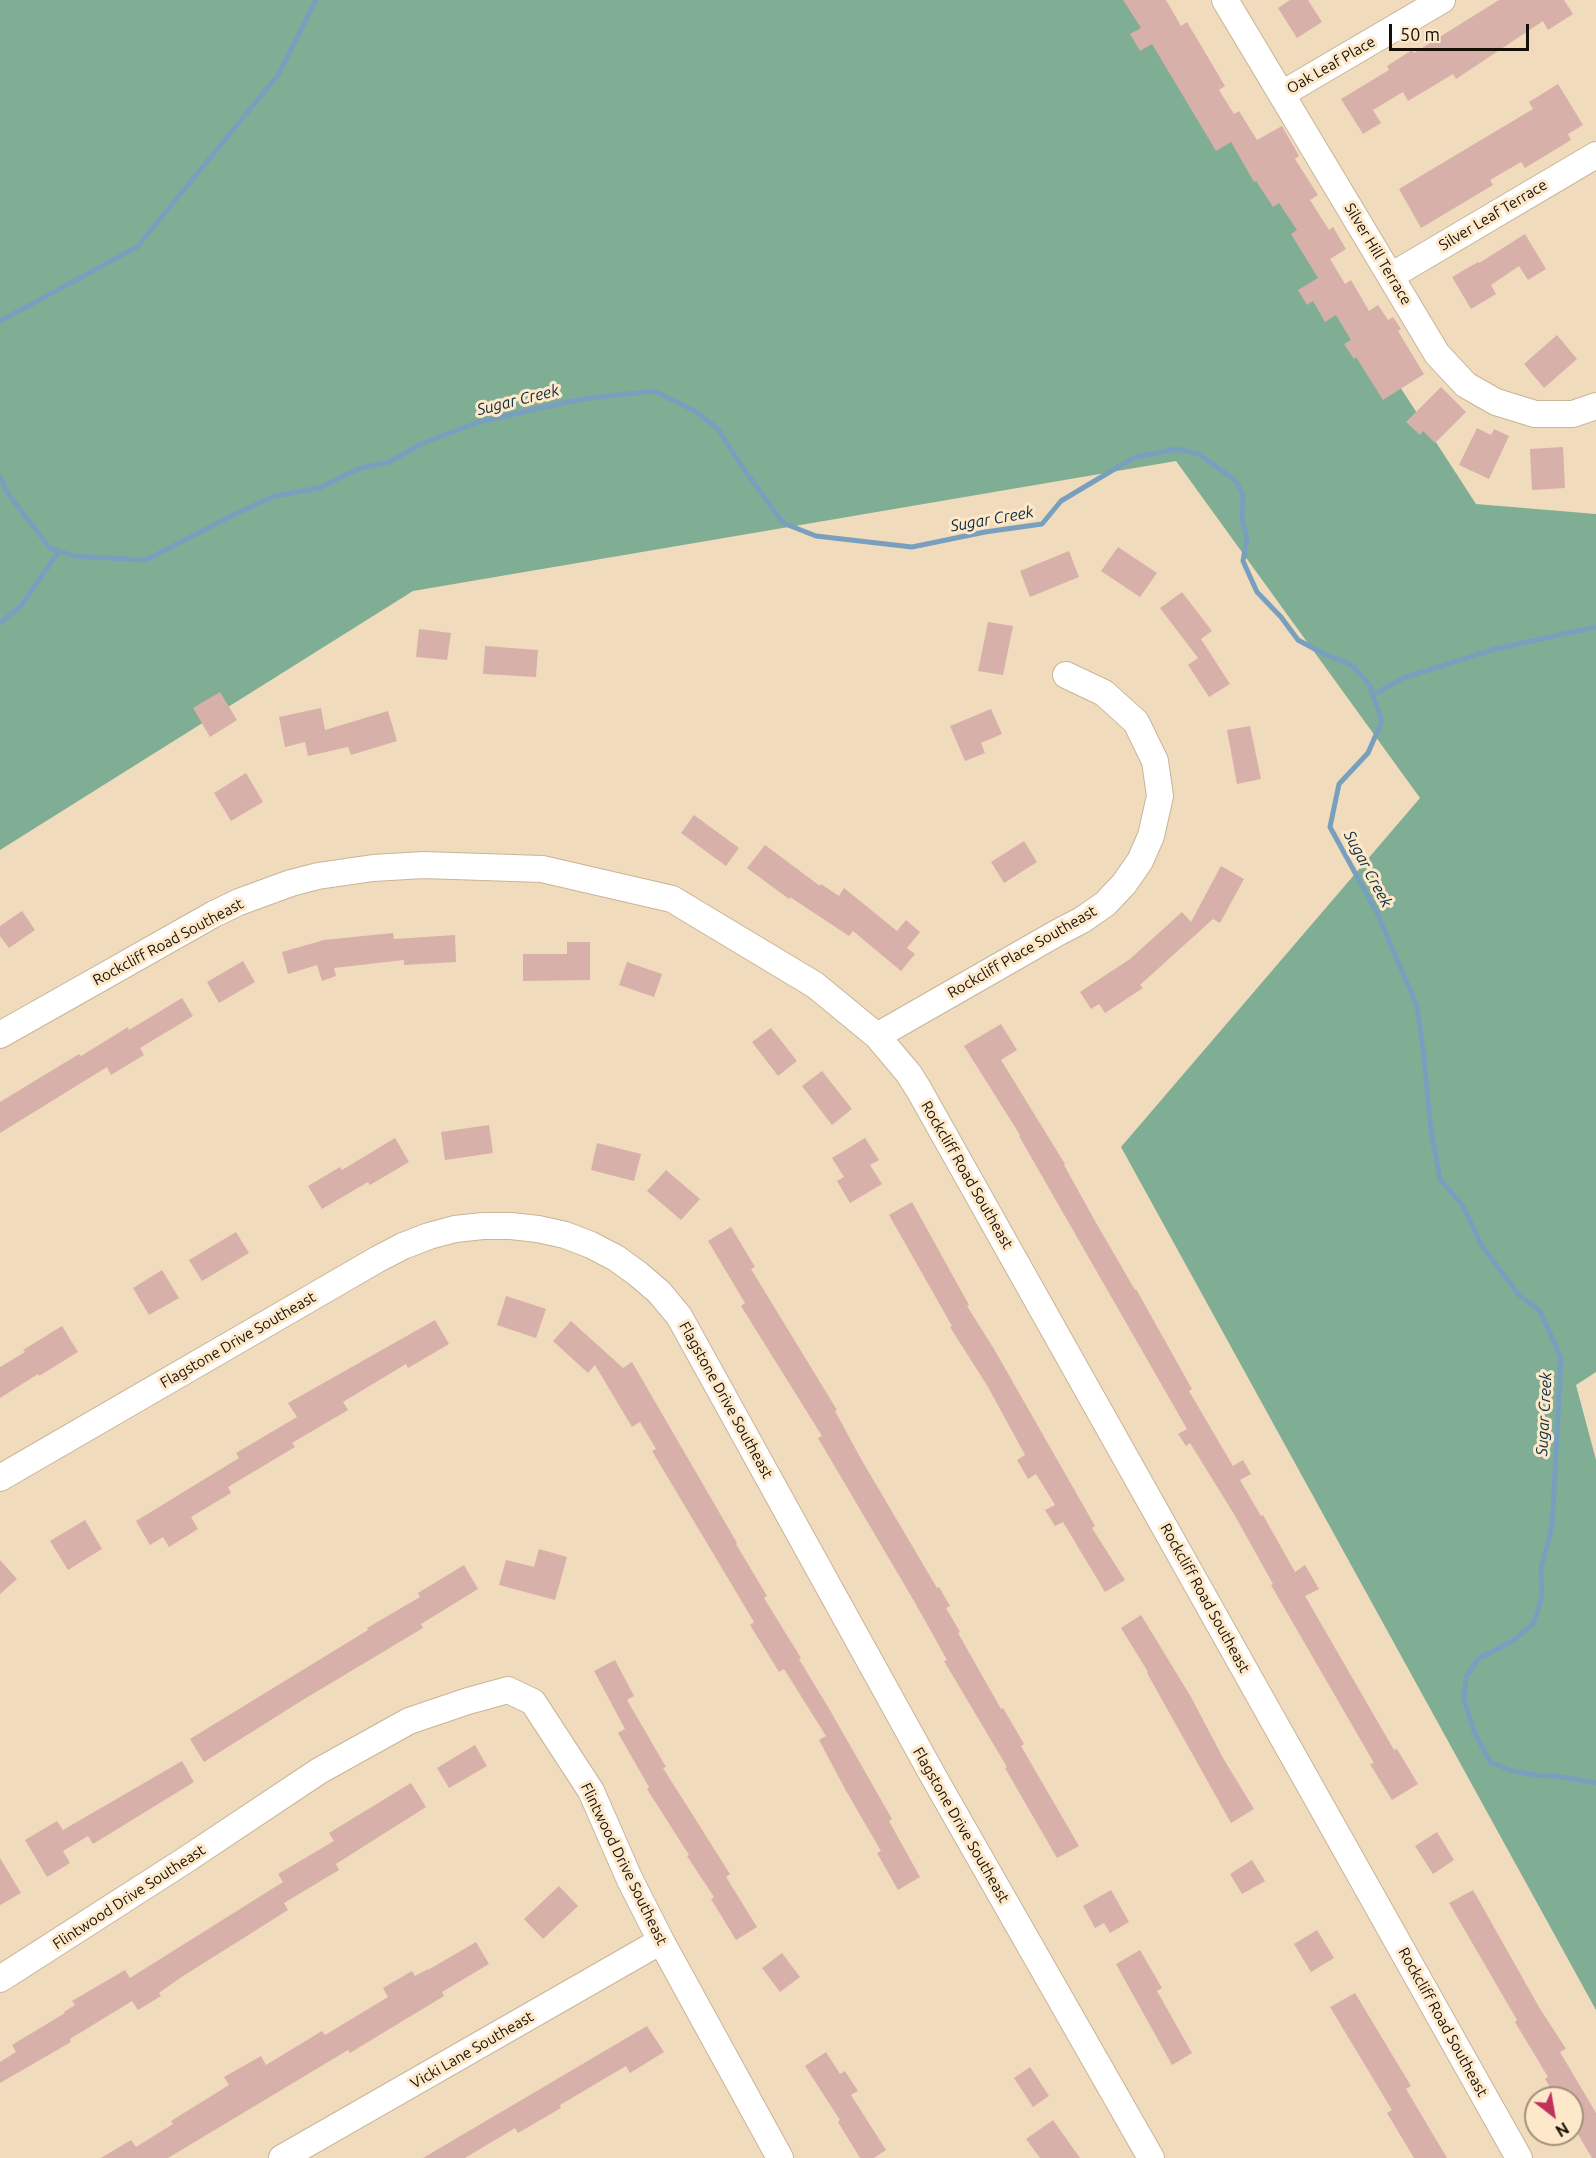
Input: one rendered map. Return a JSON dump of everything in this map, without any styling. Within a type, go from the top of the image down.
[{"type":"street","name":"Silver Hill Terrace","points":[[1225,0],[1437,354],[1466,385],[1496,402],[1535,414],[1573,414],[1596,406]]},
{"type":"street","name":"Oak Leaf Place","points":[[1282,94],[1442,0]]},
{"type":"street","name":"Silver Leaf Terrace","points":[[1391,276],[1596,154]]},
{"type":"street","name":"Rockcliff Place Southeast","points":[[877,1036],[1082,920],[1105,904],[1118,891],[1140,861],[1151,836],[1160,796],[1155,761],[1136,722],[1104,693],[1066,675]]},
{"type":"street","name":"Rockcliff Road Southeast","points":[[0,1035],[239,902],[291,883],[373,868],[424,865],[542,869],[672,899],[815,985],[877,1036],[909,1074],[1520,2158]]},
{"type":"street","name":"Flagstone Drive Southeast","points":[[0,1478],[378,1259],[429,1236],[455,1229],[483,1226],[538,1229],[565,1235],[616,1258],[659,1292],[679,1316],[942,1792],[1151,2158]]},
{"type":"street","name":"Flintwood Drive Southeast","points":[[0,1979],[319,1771],[409,1721],[508,1690],[533,1701],[591,1791],[630,1880],[661,1941],[780,2158]]},
{"type":"street","name":"Vicki Lane Southeast","points":[[282,2158],[661,1941]]},
{"type":"green space","points":[[0,0],[1149,0],[1476,504],[1596,514],[1596,1372],[1576,1385],[1596,1460],[1596,2010],[1121,1147],[1420,798],[1176,461],[413,591],[0,850]]},
{"type":"building","points":[[1123,0],[1166,0],[1181,26],[1187,22],[1225,86],[1219,90],[1234,114],[1239,111],[1257,140],[1282,126],[1299,156],[1295,159],[1318,195],[1310,200],[1329,230],[1333,227],[1346,249],[1330,259],[1345,284],[1351,280],[1369,311],[1378,305],[1388,320],[1393,317],[1401,329],[1398,331],[1424,374],[1383,400],[1356,357],[1354,359],[1344,344],[1351,340],[1336,315],[1325,322],[1313,301],[1307,305],[1298,290],[1318,278],[1291,234],[1297,230],[1279,203],[1273,207],[1256,181],[1254,182],[1231,142],[1216,151],[1152,44],[1140,51],[1130,34],[1141,28]]},
{"type":"building","points":[[1290,0],[1308,0],[1322,22],[1297,38],[1278,8]]},
{"type":"building","points":[[1499,0],[1564,0],[1573,14],[1548,30],[1543,21],[1456,79],[1453,74],[1408,101],[1403,92],[1373,110],[1381,123],[1363,134],[1341,99],[1389,70],[1387,66],[1412,50],[1414,53]]},
{"type":"building","points":[[1558,84],[1583,125],[1568,134],[1571,140],[1525,168],[1521,162],[1490,180],[1493,185],[1421,228],[1399,189],[1533,109],[1529,102]]},
{"type":"building","points":[[1525,234],[1546,269],[1528,280],[1519,266],[1491,285],[1496,294],[1471,309],[1452,277]]},
{"type":"building","points":[[1557,335],[1577,359],[1544,388],[1524,364]]},
{"type":"building","points":[[1441,387],[1466,412],[1435,443],[1423,431],[1420,435],[1406,422]]},
{"type":"building","points":[[1477,428],[1491,435],[1494,429],[1509,436],[1489,479],[1459,465]]},
{"type":"building","points":[[1563,447],[1565,488],[1532,490],[1530,449]]},
{"type":"building","points":[[1118,547],[1157,573],[1140,597],[1101,571]]},
{"type":"building","points":[[1069,551],[1079,577],[1030,597],[1020,571]]},
{"type":"building","points":[[1182,592],[1212,631],[1201,639],[1230,684],[1209,697],[1188,665],[1198,658],[1160,608]]},
{"type":"building","points":[[988,622],[1013,626],[1003,675],[978,671]]},
{"type":"building","points":[[419,629],[451,633],[447,660],[416,657]]},
{"type":"building","points":[[485,646],[538,650],[536,677],[483,674]]},
{"type":"building","points":[[220,692],[237,720],[210,737],[193,708]]},
{"type":"building","points":[[321,708],[325,730],[388,711],[397,741],[351,755],[348,747],[308,756],[305,742],[285,747],[279,717]]},
{"type":"building","points":[[991,709],[1002,734],[981,743],[985,753],[965,761],[950,726]]},
{"type":"building","points":[[1250,726],[1261,779],[1237,784],[1227,730]]},
{"type":"building","points":[[246,773],[263,802],[231,821],[214,793]]},
{"type":"building","points":[[694,815],[739,848],[726,866],[681,833]]},
{"type":"building","points":[[1024,841],[1037,862],[1004,883],[991,862]]},
{"type":"building","points":[[765,845],[820,886],[821,884],[839,896],[844,888],[897,931],[906,920],[920,932],[907,948],[915,954],[901,971],[853,931],[849,936],[790,897],[789,899],[747,868]]},
{"type":"building","points":[[1221,866],[1244,879],[1220,923],[1213,919],[1140,985],[1143,988],[1105,1013],[1099,1004],[1091,1009],[1080,992],[1130,959],[1182,912],[1191,922]]},
{"type":"building","points":[[22,911],[35,930],[9,948],[0,936],[0,926]]},
{"type":"building","points":[[393,933],[394,939],[455,935],[456,962],[404,965],[404,960],[334,968],[336,976],[322,981],[317,965],[288,974],[282,952],[324,940]]},
{"type":"building","points":[[567,942],[590,942],[590,980],[523,981],[523,954],[567,954]]},
{"type":"building","points":[[243,961],[255,982],[219,1003],[207,982]]},
{"type":"building","points":[[627,962],[662,974],[654,997],[619,985]]},
{"type":"building","points":[[182,998],[193,1016],[140,1048],[144,1055],[111,1075],[107,1067],[0,1133],[0,1102],[79,1054],[81,1056],[128,1027],[129,1030]]},
{"type":"building","points":[[1001,1024],[1017,1050],[1001,1060],[1065,1164],[1095,1221],[1192,1389],[1189,1391],[1233,1466],[1243,1460],[1251,1474],[1240,1480],[1261,1516],[1263,1515],[1295,1572],[1305,1565],[1319,1589],[1305,1596],[1394,1750],[1397,1749],[1418,1784],[1392,1800],[1370,1764],[1374,1763],[1271,1585],[1273,1584],[1234,1514],[1190,1443],[1186,1446],[1178,1434],[1187,1429],[1020,1135],[964,1046]]},
{"type":"building","points":[[771,1028],[797,1061],[778,1076],[752,1042]]},
{"type":"building","points":[[822,1071],[852,1109],[832,1125],[802,1086]]},
{"type":"building","points":[[489,1125],[493,1153],[445,1160],[441,1132]]},
{"type":"building","points":[[395,1138],[409,1162],[370,1185],[368,1182],[322,1209],[308,1186],[340,1167],[342,1170]]},
{"type":"building","points":[[865,1138],[879,1160],[870,1165],[882,1184],[850,1203],[837,1181],[844,1177],[832,1158]]},
{"type":"building","points":[[597,1143],[641,1154],[634,1181],[591,1170]]},
{"type":"building","points":[[666,1170],[700,1199],[681,1220],[647,1191]]},
{"type":"building","points":[[912,1202],[969,1305],[967,1306],[1095,1526],[1092,1528],[1125,1580],[1105,1592],[1063,1522],[1055,1526],[1045,1510],[1055,1505],[1036,1474],[1028,1479],[1017,1460],[1025,1455],[988,1387],[950,1327],[952,1326],[889,1215]]},
{"type":"building","points":[[731,1227],[755,1267],[751,1269],[837,1410],[835,1411],[861,1459],[950,1606],[946,1608],[960,1632],[958,1633],[1001,1709],[1003,1708],[1024,1744],[1021,1746],[1079,1846],[1057,1858],[1005,1768],[1007,1767],[944,1661],[947,1660],[914,1601],[818,1438],[822,1436],[741,1306],[745,1303],[708,1241]]},
{"type":"building","points":[[236,1232],[249,1253],[202,1281],[189,1260]]},
{"type":"building","points":[[162,1270],[179,1298],[149,1315],[133,1288]]},
{"type":"building","points":[[506,1296],[546,1309],[536,1338],[497,1325]]},
{"type":"building","points":[[435,1320],[449,1344],[408,1368],[406,1364],[343,1402],[348,1410],[292,1443],[295,1447],[228,1487],[231,1493],[191,1517],[198,1529],[169,1547],[163,1537],[150,1545],[136,1521],[239,1458],[236,1453],[297,1417],[288,1403]]},
{"type":"building","points":[[571,1321],[623,1368],[632,1362],[767,1596],[764,1598],[801,1658],[799,1659],[892,1819],[889,1821],[920,1877],[898,1890],[877,1853],[881,1851],[819,1740],[826,1736],[784,1669],[779,1672],[750,1625],[754,1622],[652,1451],[656,1449],[640,1422],[632,1427],[595,1365],[588,1373],[553,1341]]},
{"type":"building","points":[[62,1326],[78,1352],[0,1398],[0,1367]]},
{"type":"building","points":[[85,1520],[102,1549],[68,1570],[50,1541]]},
{"type":"building","points":[[539,1549],[567,1557],[555,1600],[499,1585],[506,1560],[534,1567]]},
{"type":"building","points":[[0,1560],[17,1579],[0,1594]]},
{"type":"building","points":[[464,1565],[478,1589],[421,1624],[423,1628],[204,1762],[190,1739],[420,1597],[418,1593]]},
{"type":"building","points":[[1141,1615],[1191,1697],[1223,1758],[1254,1809],[1231,1823],[1148,1672],[1121,1628]]},
{"type":"building","points":[[615,1660],[634,1696],[627,1700],[666,1767],[663,1768],[730,1874],[726,1877],[757,1927],[736,1940],[711,1899],[714,1897],[647,1789],[649,1787],[618,1733],[625,1729],[594,1671]]},
{"type":"building","points":[[475,1745],[487,1766],[449,1788],[437,1768]]},
{"type":"building","points":[[182,1761],[194,1782],[93,1844],[88,1836],[63,1851],[70,1863],[47,1877],[25,1840],[57,1821],[63,1830]]},
{"type":"building","points":[[411,1783],[426,1807],[336,1864],[339,1870],[284,1903],[288,1910],[180,1978],[159,1993],[161,1996],[138,2010],[132,2001],[70,2039],[71,2042],[0,2083],[0,2062],[16,2052],[12,2045],[65,2013],[75,2005],[72,2001],[125,1970],[130,1978],[283,1882],[278,1874],[334,1841],[329,1833]]},
{"type":"building","points":[[1437,1832],[1454,1860],[1433,1874],[1415,1846]]},
{"type":"building","points":[[0,1858],[21,1893],[0,1905]]},
{"type":"building","points":[[1252,1860],[1265,1881],[1242,1894],[1230,1874]]},
{"type":"building","points":[[559,1886],[578,1906],[543,1939],[524,1919]]},
{"type":"building","points":[[1111,1890],[1129,1922],[1110,1933],[1104,1923],[1095,1928],[1083,1906]]},
{"type":"building","points":[[1473,1890],[1539,2007],[1566,2049],[1560,2052],[1580,2086],[1549,2086],[1545,2079],[1548,2077],[1515,2022],[1517,2020],[1449,1903]]},
{"type":"building","points":[[1317,1930],[1334,1958],[1311,1972],[1294,1944]]},
{"type":"building","points":[[476,1942],[489,1964],[442,1992],[444,1996],[350,2053],[348,2050],[168,2158],[101,2158],[131,2140],[136,2147],[173,2124],[171,2121],[229,2085],[224,2077],[261,2056],[266,2065],[322,2031],[325,2035],[388,1997],[383,1988],[412,1971],[415,1976],[428,1970]]},
{"type":"building","points":[[1140,1950],[1162,1988],[1157,1991],[1192,2053],[1172,2065],[1116,1964]]},
{"type":"building","points":[[782,1953],[800,1977],[780,1992],[762,1968]]},
{"type":"building","points":[[1355,1993],[1411,2086],[1406,2089],[1447,2158],[1414,2158],[1387,2113],[1392,2110],[1330,2007]]},
{"type":"building","points":[[647,2026],[664,2052],[630,2073],[626,2066],[518,2133],[515,2128],[465,2158],[423,2158]]},
{"type":"building","points":[[826,2052],[840,2074],[845,2071],[858,2091],[851,2095],[886,2150],[874,2158],[860,2158],[838,2122],[840,2120],[805,2066]]},
{"type":"building","points":[[1030,2067],[1049,2096],[1033,2107],[1014,2078]]},
{"type":"building","points":[[1584,2093],[1596,2113],[1596,2158],[1592,2158],[1584,2144]]},
{"type":"building","points":[[1053,2120],[1080,2158],[1040,2158],[1026,2139]]},
{"type":"waterway","name":"Sugar Creek","points":[[0,321],[137,247],[278,75],[316,0]]},
{"type":"waterway","name":"Sugar Creek","points":[[0,477],[9,495],[50,548],[74,556],[146,560],[275,496],[319,488],[358,469],[389,462],[423,443],[479,422],[581,399],[654,391],[695,411],[718,429],[783,523],[816,536],[912,547],[985,532],[1042,524],[1061,501],[1133,458],[1176,449],[1199,454],[1236,481],[1243,496],[1242,519],[1247,538],[1243,561],[1257,592],[1281,617],[1298,640],[1352,665],[1369,684],[1382,721],[1368,753],[1339,784],[1330,827],[1377,913],[1417,1006],[1431,1131],[1440,1179],[1463,1206],[1482,1246],[1519,1295],[1540,1311],[1561,1358],[1552,1528],[1541,1568],[1542,1596],[1534,1623],[1514,1640],[1478,1659],[1466,1677],[1464,1700],[1474,1731],[1490,1762],[1513,1771],[1596,1783]]},
{"type":"waterway","points":[[0,623],[21,606],[59,551]]},
{"type":"waterway","points":[[1373,695],[1403,678],[1495,649],[1596,627]]}]
